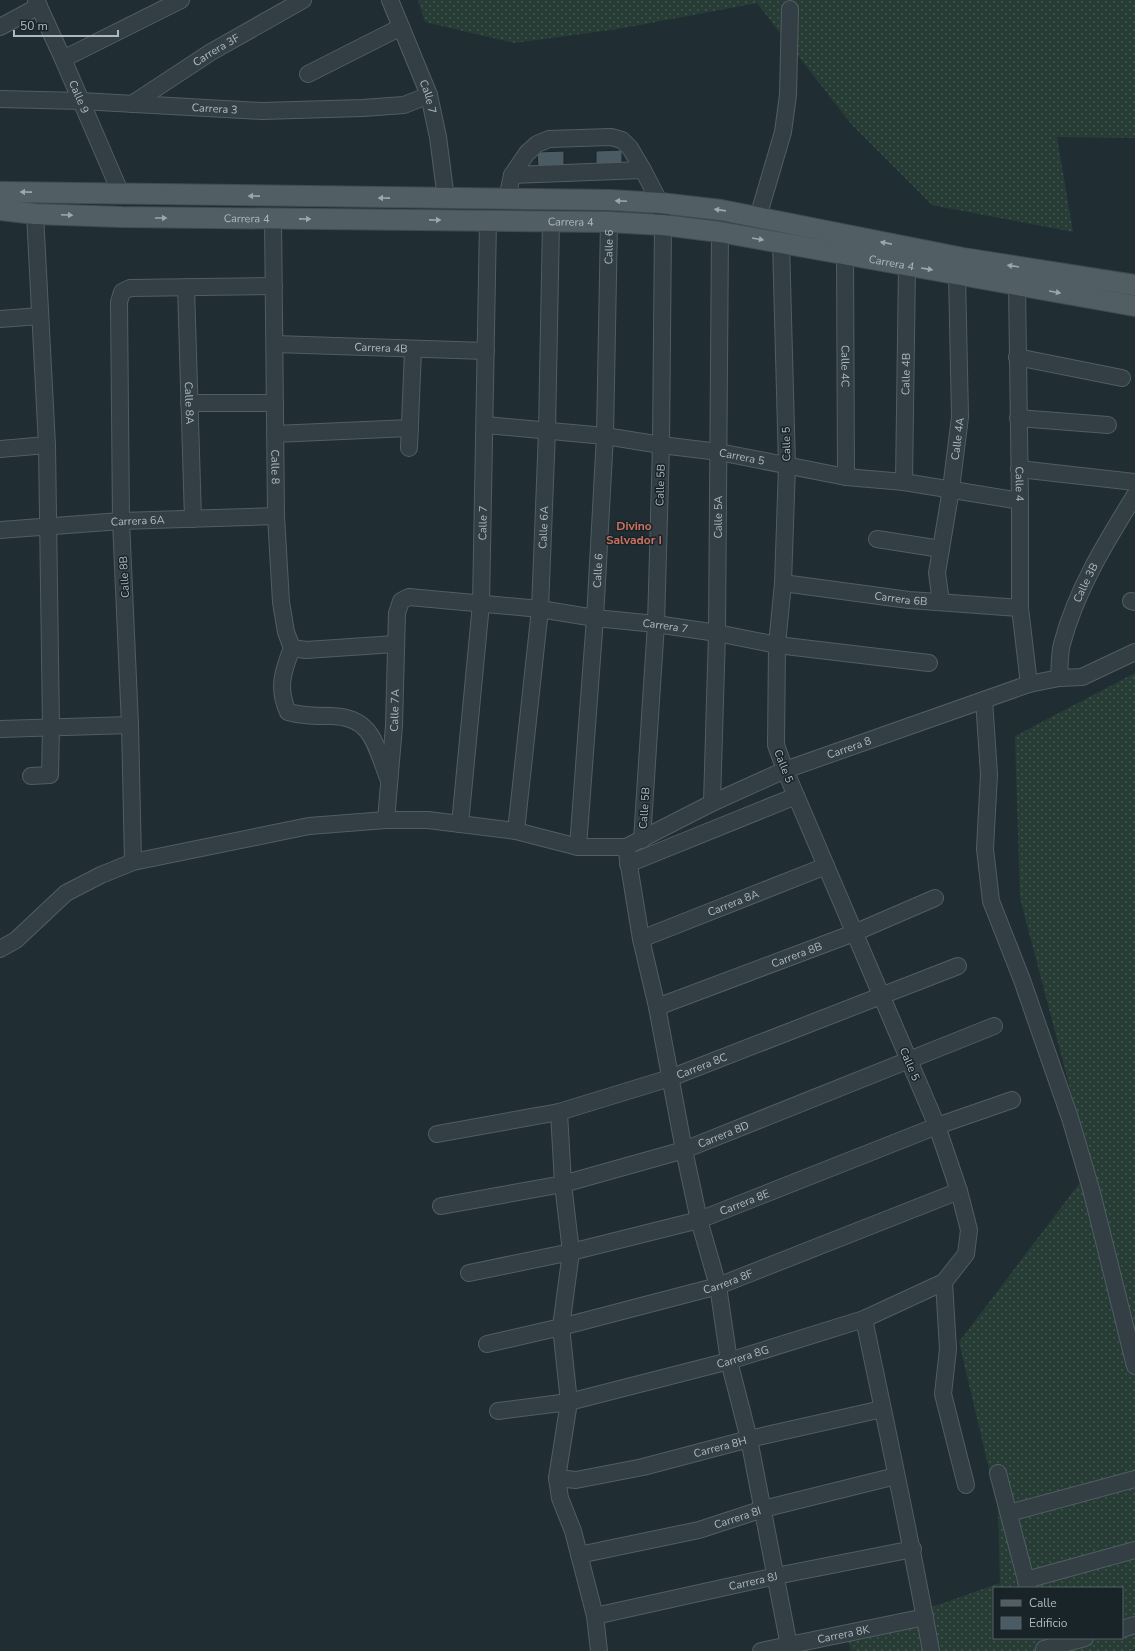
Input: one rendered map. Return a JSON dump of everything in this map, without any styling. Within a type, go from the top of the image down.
[{"type":"main road","name":"Carrera 4","points":[[0,192],[507,200],[610,200],[660,203],[721,210],[963,258],[1135,285]]},
{"type":"main road","name":"Carrera 4","points":[[0,210],[35,214],[122,217],[609,222],[663,225],[720,232],[1134,306]]},
{"type":"street","points":[[64,59],[181,0]]},
{"type":"street","name":"Carrera 3F","points":[[132,104],[211,52],[303,0]]},
{"type":"street","name":"Calle 7","points":[[390,0],[428,95],[438,137],[446,199]]},
{"type":"street","points":[[0,27],[38,3]]},
{"type":"street","name":"Calle 9","points":[[38,3],[64,59],[121,194]]},
{"type":"street","points":[[758,217],[783,132],[788,95],[790,8]]},
{"type":"street","points":[[308,74],[401,27]]},
{"type":"street","name":"Carrera 3","points":[[0,99],[81,101],[262,110],[363,108],[404,105],[428,95]]},
{"type":"street","name":"Calle 5B","points":[[512,174],[527,153],[537,144],[549,138],[611,137],[622,140],[630,148],[660,203],[663,225],[661,445],[656,624],[642,840]]},
{"type":"street","points":[[507,200],[512,174],[643,170]]},
{"type":"street","points":[[31,776],[50,775],[51,727],[47,445],[35,214]]},
{"type":"street","name":"Calle 8","points":[[273,218],[276,516],[281,602],[286,632],[292,648]]},
{"type":"street","name":"Calle 7","points":[[460,824],[481,604],[486,425],[488,221]]},
{"type":"street","name":"Calle 6A","points":[[516,831],[540,610],[547,431],[551,222]]},
{"type":"street","name":"Calle 6","points":[[578,847],[605,436],[609,222]]},
{"type":"street","name":"Calle 5A","points":[[712,803],[717,633],[720,232]]},
{"type":"street","name":"Calle 5","points":[[781,243],[786,466],[783,583],[777,645],[776,745],[785,770],[936,1126],[959,1191],[969,1230],[966,1254]]},
{"type":"street","name":"Calle 4C","points":[[845,254],[846,477]]},
{"type":"street","name":"Calle 4B","points":[[904,482],[907,266]]},
{"type":"street","name":"Calle 4A","points":[[941,602],[937,573],[951,489],[960,418],[958,274]]},
{"type":"street","name":"Calle 4","points":[[1017,285],[1020,608],[1029,684]]},
{"type":"street","points":[[186,287],[274,286]]},
{"type":"street","name":"Calle 8B","points":[[133,862],[130,725],[121,521],[119,302],[122,292],[130,288],[186,287]]},
{"type":"street","name":"Calle 8A","points":[[186,287],[193,519]]},
{"type":"street","points":[[0,320],[40,316]]},
{"type":"street","name":"Carrera 4B","points":[[275,344],[413,350],[486,351]]},
{"type":"street","points":[[409,448],[413,350]]},
{"type":"street","points":[[1017,357],[1122,378]]},
{"type":"street","points":[[190,403],[275,403]]},
{"type":"street","points":[[1018,418],[1108,425]]},
{"type":"street","name":"Carrera 5","points":[[486,425],[605,436],[719,452],[846,477],[904,482],[1020,501]]},
{"type":"street","points":[[275,434],[410,428]]},
{"type":"street","points":[[0,449],[47,445]]},
{"type":"street","points":[[1019,469],[1135,482]]},
{"type":"street","name":"Calle 3B","points":[[1059,678],[1062,645],[1078,598],[1103,547],[1135,496]]},
{"type":"street","name":"Carrera 6A","points":[[0,530],[121,521],[276,516]]},
{"type":"street","points":[[877,539],[941,549]]},
{"type":"street","name":"Carrera 6B","points":[[783,583],[909,600],[1020,608]]},
{"type":"street","name":"Carrera 7","points":[[401,601],[409,597],[540,610],[717,633],[777,645],[929,662]]},
{"type":"street","name":"Calle 7A","points":[[386,820],[394,726],[397,613],[401,601]]},
{"type":"street","points":[[389,782],[372,735],[359,722],[338,716],[299,715],[288,712],[282,700],[283,672],[292,648],[306,650],[395,644]]},
{"type":"street","name":"Carrera 8","points":[[626,848],[712,803],[785,770],[1029,684],[1059,678],[1082,677],[1135,652]]},
{"type":"street","points":[[984,700],[989,774],[985,849],[991,901],[1022,980],[1070,1118],[1091,1189],[1135,1366]]},
{"type":"street","points":[[0,729],[130,725]]},
{"type":"street","points":[[628,864],[796,796]]},
{"type":"street","points":[[0,949],[16,940],[66,893],[101,874],[133,862],[310,826],[386,820],[428,820],[516,831],[578,847],[626,848],[641,939],[657,1008],[684,1150],[699,1220],[718,1286],[729,1361],[749,1439],[790,1648]]},
{"type":"street","name":"Carrera 8A","points":[[641,939],[826,866]]},
{"type":"street","name":"Carrera 8B","points":[[657,1008],[854,933],[935,898]]},
{"type":"street","name":"Carrera 8C","points":[[437,1134],[559,1112],[670,1078],[958,966]]},
{"type":"street","name":"Carrera 8D","points":[[441,1206],[563,1184],[684,1150],[994,1026]]},
{"type":"street","name":"Carrera 8E","points":[[469,1273],[571,1252],[699,1220],[936,1126],[1012,1100]]},
{"type":"street","points":[[559,1112],[563,1184],[571,1252],[561,1327],[569,1402],[557,1478],[560,1498],[573,1531],[595,1616],[600,1651]]},
{"type":"street","name":"Carrera 8F","points":[[487,1344],[561,1327],[718,1286],[959,1191]]},
{"type":"street","name":"Carrera 8G","points":[[498,1411],[569,1402],[729,1361],[864,1319],[944,1282],[966,1254]]},
{"type":"street","points":[[944,1282],[948,1349],[943,1394],[966,1484]]},
{"type":"street","points":[[864,1319],[896,1476],[913,1550],[932,1651]]},
{"type":"street","name":"Carrera 8H","points":[[557,1478],[576,1480],[635,1469],[749,1439],[882,1409]]},
{"type":"street","points":[[998,1472],[1027,1584],[1135,1550]]},
{"type":"street","name":"Carrera 8I","points":[[579,1555],[699,1530],[763,1509],[896,1476]]},
{"type":"street","points":[[1009,1513],[1135,1479]]},
{"type":"street","name":"Carrera 8J","points":[[595,1616],[776,1576],[913,1550]]},
{"type":"street","name":"Carrera 8K","points":[[761,1651],[790,1648],[925,1617]]},
{"type":"street","points":[[1123,1629],[1135,1625]]},
{"type":"street","points":[[1043,1646],[1080,1639]]},
{"type":"green space","points":[[418,0],[1135,0],[1135,138],[1057,137],[1073,232],[932,205],[852,125],[757,3],[618,29],[514,43],[425,22]]},
{"type":"green space","points":[[1135,673],[1135,1651],[851,1651],[847,1637],[1000,1583],[998,1507],[959,1342],[1091,1168],[1020,898],[1015,736]]},
{"type":"building","points":[[622,150],[622,165],[596,165],[596,151]]},
{"type":"building","points":[[564,151],[564,167],[538,168],[537,152]]},
{"type":"district","name":"Divino Salvador I","points":[[634,533]]}]
